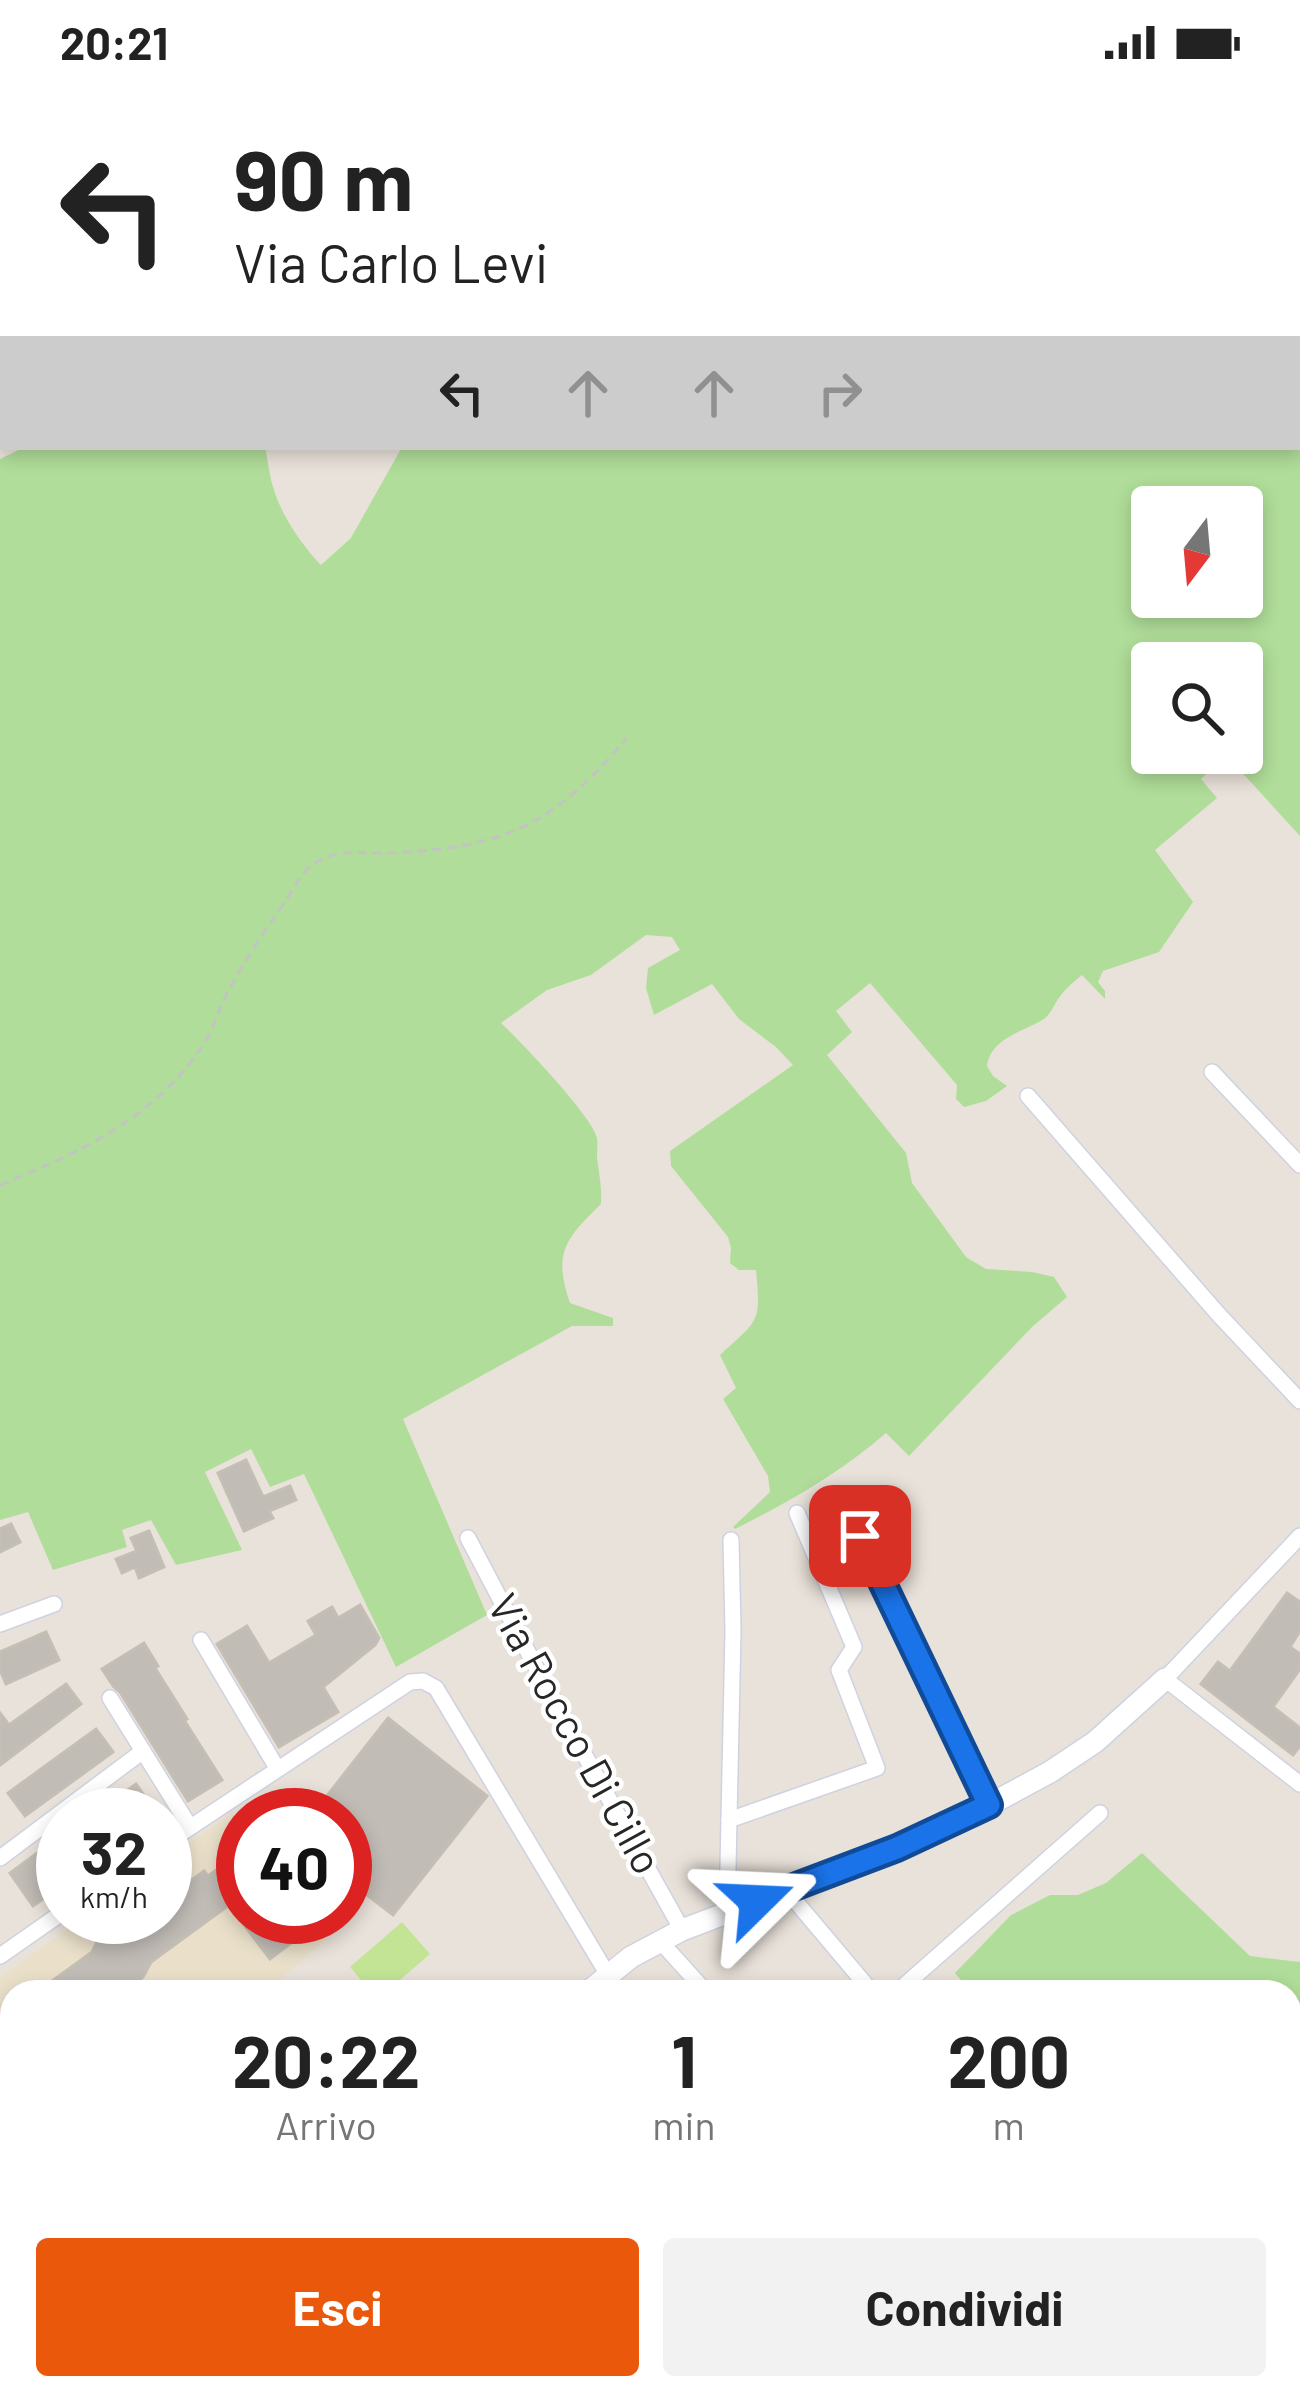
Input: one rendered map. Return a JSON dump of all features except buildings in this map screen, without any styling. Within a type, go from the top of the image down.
[{"type":"street","points":[[1213,1072],[1300,1165]]},
{"type":"street","points":[[1028,1096],[1300,1401]]},
{"type":"street","points":[[729,1820],[877,1768],[838,1670],[854,1647],[797,1513]]},
{"type":"street","points":[[860,1536],[989,1805]]},
{"type":"street","points":[[602,1980],[631,1957],[682,1930],[897,1848],[1050,1772],[1095,1742],[1165,1679],[1300,1536]]},
{"type":"street","name":"Via Rocco Di Cillo","points":[[468,1538],[682,1930]]},
{"type":"street","points":[[727,1912],[731,1540]]},
{"type":"street","points":[[0,1624],[54,1604]]},
{"type":"street","points":[[200,1640],[278,1768]]},
{"type":"street","points":[[1165,1679],[1300,1784]]},
{"type":"street","points":[[192,1827],[410,1682],[424,1681],[436,1688],[608,1975]]},
{"type":"street","points":[[110,1698],[166,1788]]},
{"type":"street","points":[[0,1858],[143,1751]]},
{"type":"street","points":[[911,1980],[1100,1813]]},
{"type":"street","points":[[786,1890],[862,1980]]},
{"type":"street","points":[[0,1956],[36,1931]]},
{"type":"street","points":[[660,1942],[695,1980]]},
{"type":"path","points":[[0,1185],[107,1137],[180,1073],[207,1038],[252,950],[315,862],[332,855],[451,849],[513,833],[576,794],[626,740]]},
{"type":"shaded area","points":[[216,1824],[216,1944],[320,1944],[280,1980],[0,1977],[47,1944],[192,1944],[192,1841]]},
{"type":"green space","points":[[19,450],[266,450],[281,508],[321,565],[351,538],[400,450],[1300,450],[1300,836],[1243,774],[1263,774],[1263,642],[1131,642],[1131,774],[1206,774],[1201,779],[1217,798],[1155,850],[1193,902],[1159,952],[1103,971],[1098,982],[1105,999],[1082,975],[1044,1019],[1001,1042],[990,1056],[987,1066],[1007,1086],[986,1101],[964,1107],[956,1099],[957,1085],[870,983],[836,1011],[852,1032],[827,1055],[906,1153],[912,1183],[966,1257],[986,1269],[1054,1277],[1067,1297],[1032,1327],[909,1456],[886,1433],[813,1486],[735,1529],[770,1492],[768,1476],[723,1399],[736,1388],[720,1355],[754,1319],[756,1270],[739,1270],[730,1263],[728,1237],[671,1166],[670,1151],[793,1065],[739,1019],[712,984],[654,1015],[646,988],[648,968],[680,950],[672,937],[646,935],[591,975],[547,990],[501,1023],[570,1097],[597,1138],[601,1204],[571,1238],[563,1271],[570,1303],[613,1318],[613,1326],[572,1326],[403,1419],[487,1615],[396,1667],[304,1474],[270,1487],[251,1449],[205,1472],[242,1550],[176,1565],[151,1520],[122,1530],[127,1547],[53,1570],[28,1512],[0,1520],[0,459]]},
{"type":"green space","points":[[1142,1853],[1250,1956],[1300,1962],[1300,1980],[961,1980],[955,1973],[1011,1915],[1050,1895],[1078,1895],[1106,1883]]},
{"type":"green space","points":[[402,1922],[430,1954],[400,1980],[361,1980],[350,1967]]},
{"type":"route","points":[[757,1901],[897,1848],[989,1805],[860,1536]]}]
